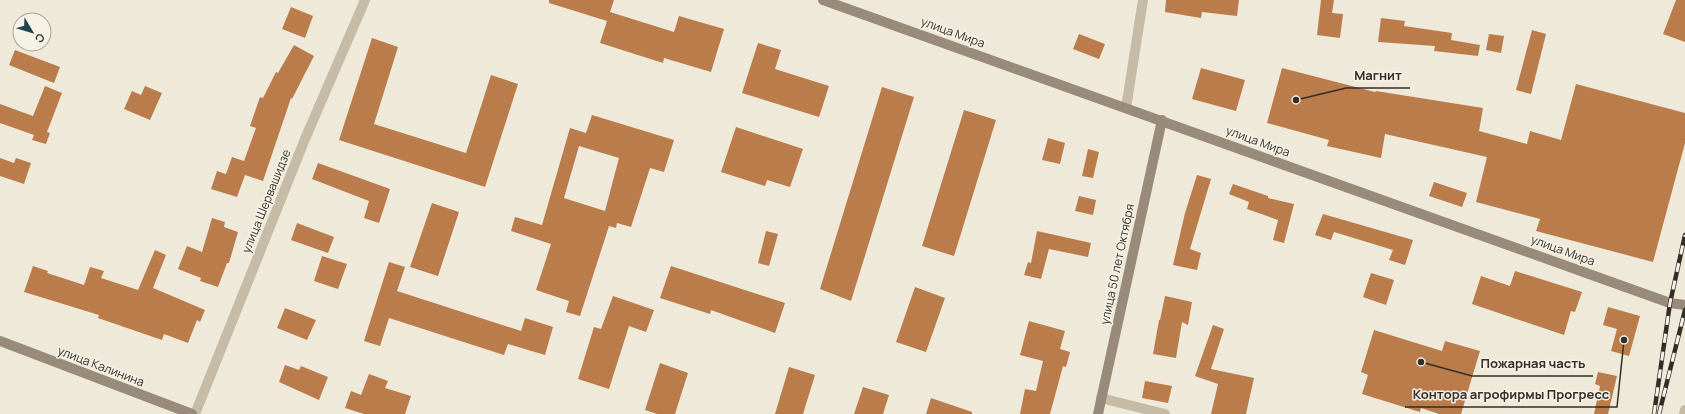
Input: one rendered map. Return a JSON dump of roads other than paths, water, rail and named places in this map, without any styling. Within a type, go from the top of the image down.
[{"type":"street","name":"улица Шервашидзе","points":[[194,414],[305,139],[365,0]]},
{"type":"street","name":"улица Мира","points":[[823,0],[1670,303],[1685,305]]},
{"type":"street","points":[[1126,108],[1143,0]]},
{"type":"street","name":"улица 50 лет Октября","points":[[1098,414],[1162,120]]},
{"type":"street","name":"улица Калинина","points":[[0,341],[194,414]]},
{"type":"street","points":[[1101,398],[1165,414]]},
{"type":"street","points":[[1684,414],[1685,410]]},
{"type":"railway","points":[[1654,414],[1670,303],[1685,235]]},
{"type":"railway","points":[[1659,414],[1685,310]]},
{"type":"place","name":"Магнит","points":[[1296,100]]},
{"type":"place","name":"Контора агрофирмы Прогресс","points":[[1624,340]]},
{"type":"place","name":"Пожарная часть","points":[[1421,362]]}]
